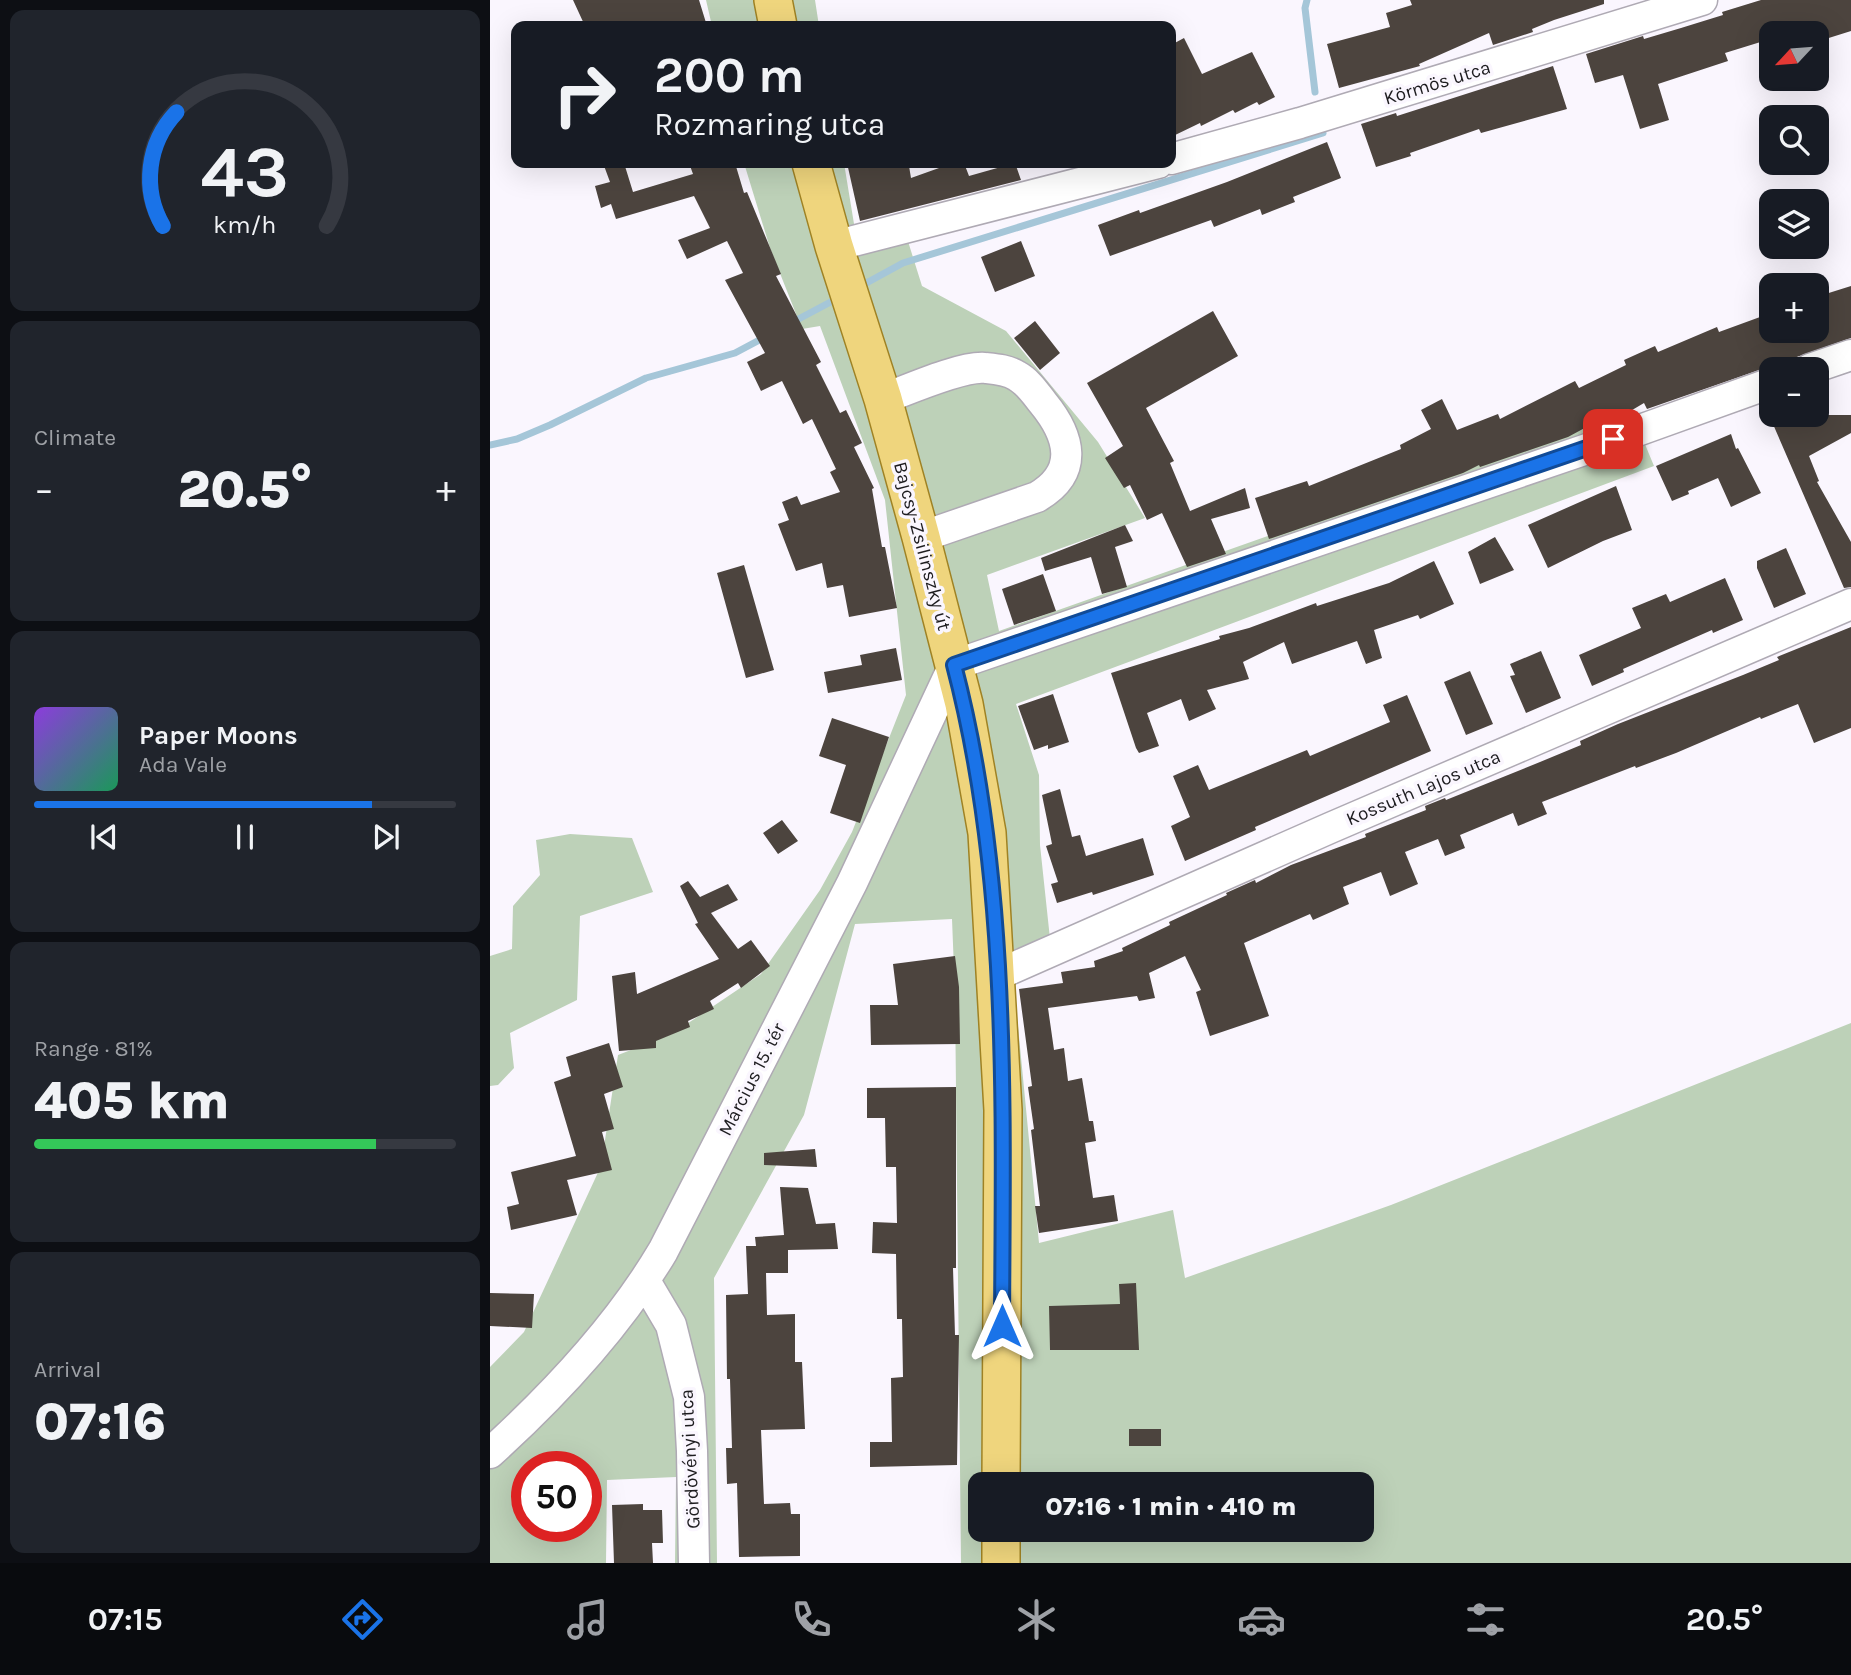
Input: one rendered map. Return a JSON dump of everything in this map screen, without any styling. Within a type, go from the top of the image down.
[{"type":"main road","points":[[773,0],[777,21]]},
{"type":"main road","name":"Bajcsy-Zsilinszky út","points":[[812,168],[834,246],[883,399],[921,537],[968,723],[988,833],[1003,1110],[1001,1472]]},
{"type":"main road","points":[[1001,1542],[1001,1563]]},
{"type":"street","name":"Körmös utca","points":[[1176,158],[1300,123],[1702,0]]},
{"type":"street","points":[[834,246],[1138,168]]},
{"type":"street","points":[[1829,363],[1851,355]]},
{"type":"street","points":[[883,399],[966,370],[982,367],[1004,370],[1027,384],[1054,417],[1066,441],[1064,467],[1059,480],[1050,489],[1037,497],[921,537]]},
{"type":"street","points":[[954,665],[1587,449],[1759,387]]},
{"type":"street","name":"Kossuth Lajos utca","points":[[997,975],[1353,818],[1851,604]]},
{"type":"street","name":"Március 15. tér","points":[[490,1453],[528,1419],[578,1364],[645,1281],[663,1251],[852,883],[954,665]]},
{"type":"street","name":"Gördövényi utca","points":[[645,1281],[671,1325],[689,1397],[694,1563]]},
{"type":"green space","points":[[706,0],[815,0],[818,21],[711,21]]},
{"type":"green space","points":[[746,168],[845,168],[855,230],[901,219],[922,286],[1006,331],[1098,442],[1145,518],[987,575],[999,631],[1630,408],[1654,466],[1016,704],[1039,775],[1040,845],[1053,967],[1014,985],[1039,1243],[1173,1210],[1185,1278],[1391,1205],[1851,1023],[1851,1563],[961,1563],[952,919],[855,924],[804,1115],[714,1278],[717,1563],[675,1563],[676,1477],[607,1480],[606,1563],[490,1563],[490,1367],[524,1332],[601,1166],[618,1055],[672,1034],[761,974],[820,890],[852,832],[906,695],[885,500],[820,326],[802,329],[770,248]]},
{"type":"green space","points":[[570,834],[632,838],[653,892],[580,916],[577,1000],[510,1033],[514,1068],[498,1085],[490,1086],[490,956],[512,949],[513,906],[540,875],[536,840]]},
{"type":"building","points":[[573,0],[699,0],[705,21],[583,21]]},
{"type":"building","points":[[1410,0],[1604,0],[1604,4],[1554,20],[1532,29],[1533,32],[1493,45],[1489,33],[1419,64],[1420,66],[1339,88],[1327,44],[1390,27],[1386,13],[1412,5]]},
{"type":"building","points":[[1761,0],[1851,0],[1851,31],[1829,38],[1829,21],[1759,21],[1759,42],[1725,53],[1728,61],[1658,84],[1669,120],[1640,129],[1623,75],[1595,83],[1586,54],[1643,36],[1644,39],[1681,28],[1723,15],[1722,12]]},
{"type":"building","points":[[1184,38],[1202,74],[1252,52],[1275,97],[1235,113],[1233,110],[1176,135],[1176,42]]},
{"type":"building","points":[[1553,66],[1567,109],[1481,133],[1479,129],[1376,167],[1361,124],[1396,113],[1397,116]]},
{"type":"building","points":[[1327,142],[1341,178],[1293,197],[1295,202],[1262,215],[1260,209],[1214,227],[1211,220],[1110,256],[1098,225],[1227,182]]},
{"type":"building","points":[[605,168],[626,168],[633,192],[693,174],[691,168],[736,168],[744,193],[747,192],[781,274],[776,276],[821,362],[816,365],[840,413],[846,410],[862,443],[854,447],[874,488],[872,489],[882,547],[885,547],[897,608],[849,617],[843,585],[827,588],[822,563],[796,571],[778,524],[789,520],[782,502],[797,496],[801,505],[840,492],[830,472],[836,469],[812,419],[803,424],[782,381],[761,391],[747,362],[765,353],[725,280],[743,273],[727,241],[687,259],[678,240],[710,228],[694,196],[616,219],[611,204],[601,208],[595,186],[610,182]]},
{"type":"building","points":[[848,168],[909,168],[911,178],[939,168],[966,168],[969,176],[997,168],[1017,168],[1021,180],[860,221]]},
{"type":"building","points":[[1021,241],[1035,276],[995,292],[981,257]]},
{"type":"building","points":[[1851,286],[1851,338],[1796,357],[1759,357],[1759,370],[1647,409],[1644,403],[1622,416],[1618,410],[1568,437],[1480,467],[1479,465],[1463,473],[1269,539],[1255,498],[1307,481],[1309,486],[1401,449],[1400,445],[1431,429],[1421,410],[1442,399],[1457,430],[1498,414],[1500,419],[1575,381],[1579,388],[1626,365],[1624,360],[1655,346],[1658,352],[1717,327],[1719,332],[1759,317],[1759,343],[1829,343],[1829,293]]},
{"type":"building","points":[[1213,311],[1238,356],[1146,408],[1174,461],[1170,463],[1190,511],[1245,488],[1250,508],[1211,519],[1226,554],[1187,567],[1162,513],[1147,520],[1130,485],[1124,488],[1105,458],[1123,446],[1087,383]]},
{"type":"building","points":[[1035,321],[1060,353],[1040,370],[1014,338]]},
{"type":"building","points":[[1829,415],[1851,415],[1851,433],[1809,456],[1819,481],[1817,482],[1851,542],[1851,587],[1844,588],[1774,427],[1829,427]]},
{"type":"building","points":[[1731,434],[1736,449],[1738,448],[1761,493],[1731,507],[1718,478],[1672,501],[1656,466]]},
{"type":"building","points":[[1616,486],[1632,530],[1548,568],[1528,525]]},
{"type":"building","points":[[1125,525],[1133,541],[1115,547],[1127,587],[1102,594],[1091,557],[1045,571],[1041,558]]},
{"type":"building","points":[[1495,537],[1514,570],[1480,584],[1468,552]]},
{"type":"building","points":[[1786,548],[1806,594],[1774,608],[1757,568],[1757,561]]},
{"type":"building","points":[[1434,561],[1454,604],[1420,619],[1418,615],[1374,630],[1382,658],[1366,664],[1357,641],[1292,664],[1284,642],[1243,662],[1249,679],[1207,690],[1216,709],[1189,721],[1181,699],[1147,713],[1159,746],[1139,753],[1111,673],[1220,639],[1219,636],[1316,603],[1317,606],[1389,583]]},
{"type":"building","points":[[744,565],[774,670],[746,678],[717,573]]},
{"type":"building","points":[[1043,574],[1056,611],[1014,625],[1002,589]]},
{"type":"building","points":[[1725,578],[1743,620],[1713,633],[1712,630],[1623,669],[1624,672],[1592,686],[1579,655],[1641,628],[1632,608],[1666,594],[1670,602]]},
{"type":"building","points":[[1851,627],[1851,728],[1814,743],[1798,704],[1676,753],[1542,802],[1547,814],[1518,826],[1513,813],[1460,835],[1465,848],[1445,856],[1438,839],[1405,852],[1418,884],[1390,896],[1381,872],[1343,887],[1349,904],[1313,920],[1310,914],[1244,943],[1269,1016],[1210,1036],[1196,992],[1201,990],[1185,956],[1149,973],[1155,998],[1139,1001],[1137,996],[1048,1008],[1054,1050],[1064,1048],[1068,1081],[1082,1078],[1089,1121],[1093,1121],[1096,1141],[1085,1143],[1093,1198],[1114,1195],[1118,1221],[1039,1233],[1035,1206],[1040,1206],[1028,1087],[1032,1086],[1019,989],[1063,983],[1061,972],[1095,967],[1094,961],[1123,951],[1122,948],[1227,895],[1226,893],[1366,837],[1365,834],[1426,810],[1425,806],[1581,745],[1580,741],[1618,724],[1743,675],[1779,660],[1777,657]]},
{"type":"building","points":[[896,648],[902,680],[828,693],[824,672],[862,665],[860,655]]},
{"type":"building","points":[[1541,651],[1561,698],[1526,713],[1510,676],[1515,675],[1510,664]]},
{"type":"building","points":[[1470,671],[1493,724],[1466,735],[1444,682]]},
{"type":"building","points":[[1053,694],[1069,742],[1048,749],[1048,745],[1034,750],[1018,706]]},
{"type":"building","points":[[1407,695],[1431,751],[1255,827],[1256,830],[1185,861],[1171,826],[1190,817],[1173,776],[1198,765],[1209,790],[1307,750],[1310,756],[1390,722],[1383,705]]},
{"type":"building","points":[[832,718],[889,737],[860,823],[830,813],[846,765],[819,756]]},
{"type":"building","points":[[1060,789],[1072,837],[1080,835],[1086,856],[1143,838],[1154,875],[1093,895],[1092,892],[1057,903],[1051,884],[1058,882],[1046,846],[1052,844],[1042,795]]},
{"type":"building","points":[[782,820],[798,841],[778,854],[763,833]]},
{"type":"building","points":[[688,881],[700,897],[728,884],[738,900],[711,913],[738,949],[751,940],[770,966],[741,988],[738,983],[710,1001],[714,1009],[688,1021],[690,1027],[656,1041],[656,1048],[619,1051],[612,976],[635,972],[637,994],[719,959],[695,924],[698,923],[680,886]]},
{"type":"building","points":[[955,956],[959,987],[960,1044],[871,1045],[870,1005],[898,1005],[893,964]]},
{"type":"building","points":[[609,1043],[623,1087],[604,1094],[614,1129],[602,1132],[612,1170],[567,1180],[577,1215],[511,1230],[507,1207],[519,1204],[511,1172],[576,1156],[554,1082],[571,1076],[566,1057]]},
{"type":"building","points":[[956,1087],[956,1268],[953,1268],[955,1335],[959,1335],[957,1465],[870,1467],[870,1442],[892,1442],[891,1378],[903,1377],[902,1319],[897,1319],[896,1254],[872,1253],[873,1222],[897,1223],[896,1167],[886,1167],[885,1118],[867,1118],[867,1088]]},
{"type":"building","points":[[815,1149],[817,1167],[764,1165],[764,1153]]},
{"type":"building","points":[[780,1187],[808,1188],[816,1224],[835,1223],[838,1249],[788,1250],[788,1273],[766,1273],[767,1315],[795,1314],[795,1362],[802,1362],[805,1429],[761,1430],[764,1504],[790,1503],[791,1514],[800,1514],[800,1556],[739,1557],[737,1483],[727,1484],[726,1448],[732,1448],[730,1379],[727,1379],[726,1295],[748,1294],[746,1246],[756,1246],[755,1237],[784,1235]]},
{"type":"building","points":[[1136,1283],[1139,1350],[1050,1350],[1049,1306],[1120,1304],[1119,1284]]},
{"type":"building","points":[[490,1293],[534,1294],[532,1328],[490,1326]]},
{"type":"building","points":[[1129,1429],[1161,1429],[1161,1446],[1129,1446]]},
{"type":"building","points":[[643,1504],[643,1510],[662,1510],[663,1543],[652,1543],[653,1563],[614,1563],[612,1505]]},
{"type":"waterway","points":[[1307,0],[1305,8],[1315,92]]},
{"type":"waterway","points":[[859,287],[903,263],[1323,133]]},
{"type":"waterway","points":[[791,323],[840,297]]},
{"type":"waterway","points":[[490,445],[517,439],[550,425],[646,378],[735,353],[765,337]]},
{"type":"route","points":[[1002,1326],[1003,1110],[992,888],[981,786],[954,665],[1613,439]]}]
